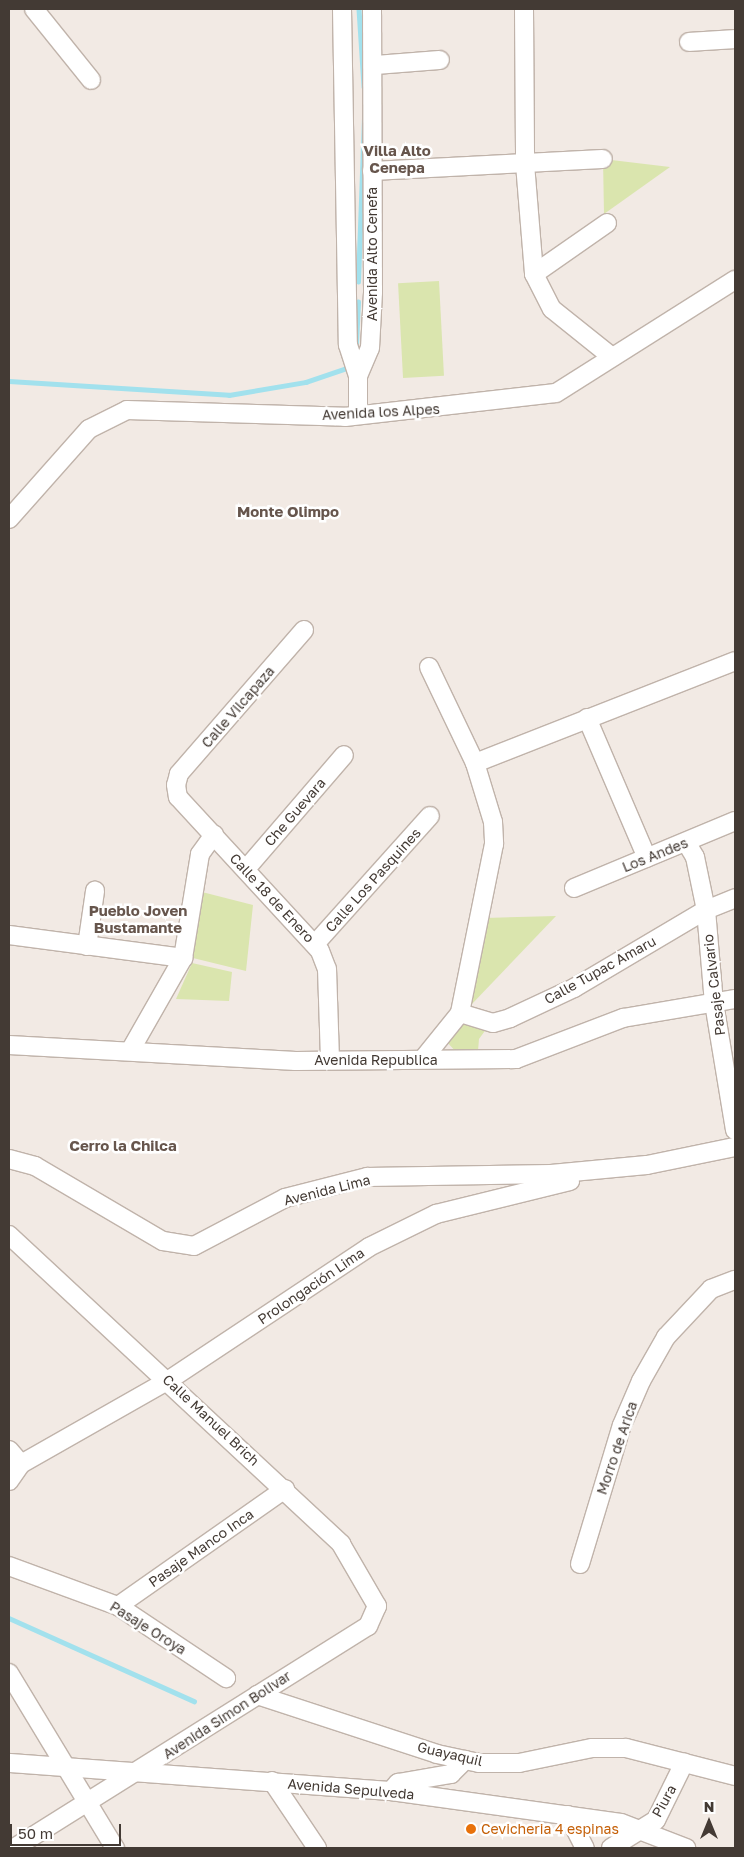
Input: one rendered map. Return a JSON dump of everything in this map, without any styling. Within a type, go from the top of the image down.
[{"type":"street","points":[[34,9],[91,80]]},
{"type":"street","name":"Avenida Alto Cenefa","points":[[342,9],[353,366],[358,415]]},
{"type":"street","name":"Avenida Alto Cenefa","points":[[353,366],[370,348],[375,66],[372,9]]},
{"type":"street","points":[[524,9],[525,164],[534,274],[552,310],[612,357]]},
{"type":"street","points":[[689,42],[735,39]]},
{"type":"street","points":[[375,66],[440,60]]},
{"type":"street","points":[[372,171],[603,160]]},
{"type":"street","points":[[534,274],[608,223]]},
{"type":"street","name":"Avenida los Alpes","points":[[9,519],[89,429],[127,410],[358,415],[556,393],[735,280]]},
{"type":"street","name":"Calle Vilcapaza","points":[[176,785],[179,774],[304,630]]},
{"type":"street","points":[[476,763],[735,661]]},
{"type":"street","points":[[423,1059],[460,1013],[494,844],[494,822],[476,763],[429,667]]},
{"type":"street","points":[[587,718],[647,858]]},
{"type":"street","name":"Che Guevara","points":[[246,869],[344,755]]},
{"type":"street","name":"Calle 18 de Enero","points":[[176,785],[178,797],[315,944],[327,969],[330,1059]]},
{"type":"street","name":"Calle Los Pasquines","points":[[315,944],[430,816]]},
{"type":"street","name":"Los Andes","points":[[574,888],[735,820]]},
{"type":"street","points":[[130,1051],[183,958],[200,854],[214,835]]},
{"type":"street","name":"Pasaje Calvario","points":[[686,842],[695,857],[706,910],[714,1003],[735,1130]]},
{"type":"street","points":[[87,946],[95,891]]},
{"type":"street","name":"Calle Tupac Amaru","points":[[460,1013],[493,1024],[510,1018],[574,988],[706,910],[735,898]]},
{"type":"street","points":[[9,934],[183,958]]},
{"type":"street","name":"Avenida Republica","points":[[9,1045],[330,1059],[516,1059],[623,1018],[735,999]]},
{"type":"street","name":"Avenida Lima","points":[[9,1159],[34,1166],[164,1241],[194,1246],[286,1198],[367,1177],[551,1174],[647,1165],[735,1148]]},
{"type":"street","name":"Prolongación Lima","points":[[9,1481],[21,1464],[169,1380],[369,1247],[436,1214],[502,1195],[647,1165]]},
{"type":"street","name":"Calle Manuel Brich","points":[[9,1235],[169,1380],[341,1544],[376,1599],[376,1614],[368,1626]]},
{"type":"street","name":"Morro de Arica","points":[[580,1564],[622,1425],[641,1381],[666,1337],[711,1289],[735,1280]]},
{"type":"street","points":[[9,1450],[21,1464]]},
{"type":"street","name":"Pasaje Manco Inca","points":[[118,1606],[284,1489]]},
{"type":"street","name":"Pasaje Oroya","points":[[9,1566],[118,1606],[226,1678]]},
{"type":"street","name":"Avenida Simon Bolivar","points":[[14,1848],[142,1770],[368,1626]]},
{"type":"street","points":[[9,1673],[61,1765],[115,1848]]},
{"type":"street","name":"Guayaquil","points":[[257,1695],[465,1760],[519,1763],[592,1748],[626,1748],[735,1776]]},
{"type":"street","points":[[391,1792],[398,1783],[451,1774],[465,1760]]},
{"type":"street","name":"Piura","points":[[611,1848],[656,1820],[684,1763]]},
{"type":"street","name":"Avenida Sepulveda","points":[[9,1764],[142,1770],[391,1792],[568,1815],[641,1828],[686,1848]]},
{"type":"street","points":[[272,1781],[317,1848]]},
{"type":"street","points":[[568,1815],[585,1848]]},
{"type":"green space","points":[[603,159],[670,167],[604,214]]},
{"type":"green space","points":[[439,281],[444,376],[403,378],[398,283]]},
{"type":"green space","points":[[202,892],[253,905],[246,971],[193,958]]},
{"type":"green space","points":[[556,916],[471,1005],[485,918]]},
{"type":"green space","points":[[192,963],[232,972],[229,1001],[176,999]]},
{"type":"green space","points":[[465,1021],[487,1028],[479,1039],[478,1051],[458,1054],[446,1041]]},
{"type":"waterway","points":[[359,9],[364,87]]},
{"type":"waterway","points":[[358,282],[364,115]]},
{"type":"waterway","points":[[356,343],[358,302]]},
{"type":"waterway","points":[[9,381],[229,395],[306,382],[347,368]]},
{"type":"waterway","points":[[9,1618],[194,1701]]},
{"type":"place","name":"Cevicheria 4 espinas","points":[[471,1829]]},
{"type":"district","name":"Villa Alto Cenepa","points":[[397,158]]},
{"type":"district","name":"Monte Olimpo","points":[[288,512]]},
{"type":"district","name":"Pueblo Joven Bustamante","points":[[138,918]]},
{"type":"district","name":"Cerro la Chilca","points":[[123,1146]]}]
